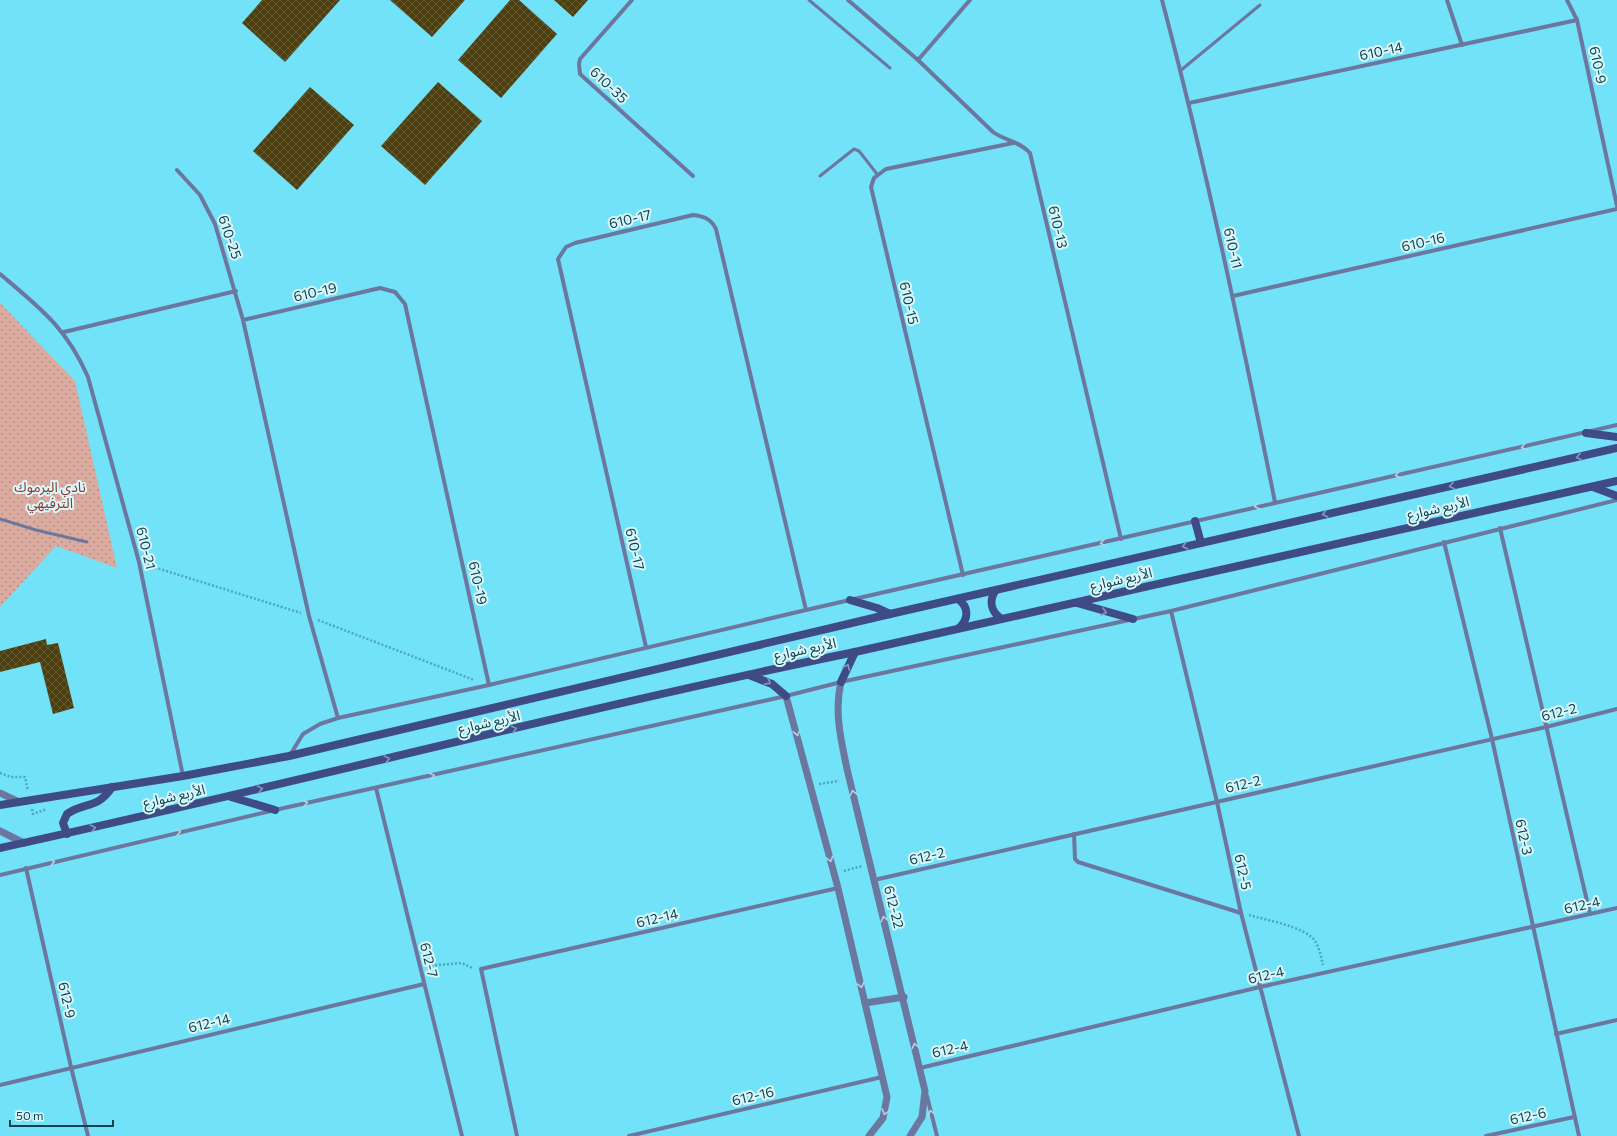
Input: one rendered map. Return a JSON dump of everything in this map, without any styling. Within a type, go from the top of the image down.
[{"type":"main road","points":[[1586,433],[1617,437]]},
{"type":"main road","name":"الأربع شوارع","points":[[0,805],[17,801],[184,776],[289,756],[890,614],[1617,448]]},
{"type":"main road","name":"الأربع شوارع","points":[[0,848],[231,796],[746,674],[854,652],[1000,618],[1617,481]]},
{"type":"main road","points":[[1593,487],[1617,496]]},
{"type":"main road","points":[[1195,521],[1201,543]]},
{"type":"main road","points":[[995,591],[991,606],[994,613],[1000,618]]},
{"type":"main road","points":[[958,599],[964,605],[967,613],[965,621],[959,628]]},
{"type":"main road","points":[[850,600],[877,608],[890,614]]},
{"type":"main road","points":[[1076,602],[1133,618]]},
{"type":"main road","points":[[841,682],[854,652]]},
{"type":"main road","points":[[746,674],[772,684],[786,696]]},
{"type":"main road","points":[[67,834],[63,823],[67,814],[96,803],[107,794],[112,787]]},
{"type":"main road","points":[[231,796],[275,810]]},
{"type":"street","name":"610-35","points":[[632,0],[580,59],[578,64],[580,74],[693,176]]},
{"type":"street","name":"610-13","points":[[848,0],[918,60],[993,132],[1023,146],[1030,153],[1121,539]]},
{"type":"street","points":[[918,60],[970,0]]},
{"type":"street","name":"610-11","points":[[1162,0],[1189,103],[1233,296],[1275,502]]},
{"type":"street","points":[[1447,0],[1462,45]]},
{"type":"street","name":"610-9","points":[[1566,0],[1577,20],[1617,208]]},
{"type":"street","name":"610-14","points":[[1189,103],[1577,20]]},
{"type":"street","points":[[877,174],[886,169],[1014,143]]},
{"type":"street","name":"610-25","points":[[177,170],[189,182],[208,209],[215,224],[236,291],[243,320]]},
{"type":"street","name":"610-15","points":[[877,174],[872,182],[871,192],[963,575]]},
{"type":"street","name":"610-16","points":[[1233,296],[1617,208]]},
{"type":"street","name":"610-17","points":[[646,647],[558,259],[566,247],[575,243],[693,215],[704,217],[709,220],[716,229],[806,610]]},
{"type":"street","name":"610-21","points":[[0,274],[38,306],[64,332],[82,361],[94,393],[139,562],[184,776]]},
{"type":"street","name":"610-19","points":[[243,320],[380,288],[388,289],[401,297],[405,304],[489,685]]},
{"type":"street","points":[[64,332],[236,291]]},
{"type":"street","points":[[243,320],[309,616],[338,718]]},
{"type":"street","points":[[289,756],[303,734],[320,724],[338,718],[489,685],[806,610],[1617,425]]},
{"type":"street","points":[[0,875],[275,810],[786,696],[841,682],[1171,611],[1617,500]]},
{"type":"street","points":[[1500,528],[1590,914]]},
{"type":"street","name":"612-3","points":[[1444,542],[1492,739],[1532,928],[1579,1136]]},
{"type":"street","name":"612-5","points":[[1171,611],[1217,802],[1241,913],[1299,1136]]},
{"type":"street","name":"612-22","points":[[841,682],[838,695],[838,723],[850,779],[904,998],[925,1091],[922,1117],[910,1136]]},
{"type":"street","points":[[786,696],[838,888],[887,1097],[885,1111],[880,1124],[869,1136]]},
{"type":"street","name":"612-2","points":[[874,880],[1546,727],[1617,709]]},
{"type":"street","name":"612-7","points":[[376,788],[462,1136]]},
{"type":"street","points":[[0,793],[17,801]]},
{"type":"street","points":[[0,831],[24,843]]},
{"type":"street","points":[[1074,834],[1075,859],[1078,862],[1241,913]]},
{"type":"street","name":"612-9","points":[[26,868],[88,1136]]},
{"type":"street","name":"612-14","points":[[481,969],[838,888]]},
{"type":"street","name":"612-4","points":[[920,1068],[1260,987],[1617,908]]},
{"type":"street","points":[[481,969],[517,1136]]},
{"type":"street","name":"612-14","points":[[0,1085],[424,984]]},
{"type":"street","points":[[865,1003],[904,998]]},
{"type":"street","points":[[1556,1034],[1617,1020]]},
{"type":"street","name":"612-16","points":[[629,1136],[882,1077]]},
{"type":"street","points":[[925,1091],[937,1136]]},
{"type":"street","name":"612-6","points":[[1486,1136],[1574,1117]]},
{"type":"lane","points":[[809,0],[890,68]]},
{"type":"lane","points":[[1180,71],[1260,5]]},
{"type":"lane","points":[[820,176],[854,150],[859,151],[877,174]]},
{"type":"lane","points":[[0,519],[36,530],[87,542]]},
{"type":"path","points":[[810,786],[850,779]]},
{"type":"path","points":[[834,874],[870,863]]},
{"type":"path","points":[[1241,913],[1306,932],[1314,940],[1320,951],[1325,973]]},
{"type":"path","points":[[420,968],[461,962],[474,968],[481,969]]},
{"type":"green space","name":"نادي اليرموك الترفيهي","points":[[0,303],[75,381],[117,568],[56,546],[0,607]]},
{"type":"building","points":[[262,0],[340,0],[285,62],[242,23]]},
{"type":"building","points":[[390,0],[465,0],[432,37]]},
{"type":"building","points":[[510,0],[519,0],[557,34],[501,98],[458,60]]},
{"type":"building","points":[[554,0],[588,0],[573,17]]},
{"type":"building","points":[[438,82],[482,121],[425,185],[381,146]]},
{"type":"building","points":[[310,87],[354,125],[297,190],[253,151]]},
{"type":"building","points":[[46,639],[47,645],[58,643],[74,708],[53,714],[40,662],[0,672],[0,651]]}]
